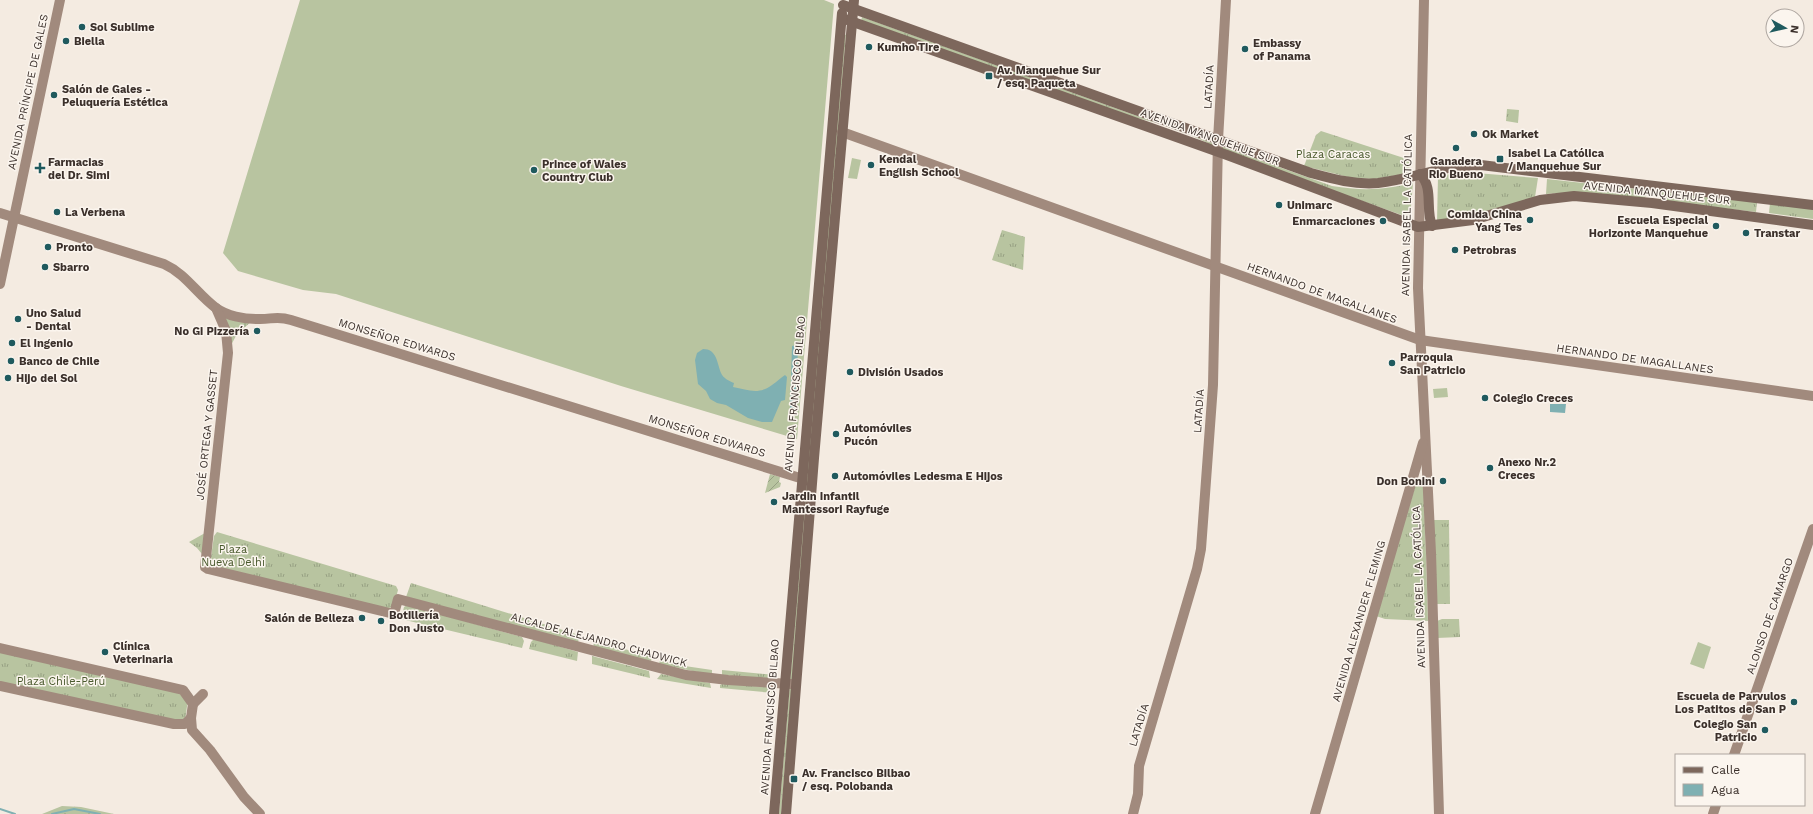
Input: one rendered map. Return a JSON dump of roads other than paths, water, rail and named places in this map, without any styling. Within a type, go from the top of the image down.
[{"type":"main road","name":"AVENIDA MANQUEHUE SUR","points":[[843,2],[854,4],[1218,140],[1311,173],[1339,180],[1359,183],[1377,183],[1454,166],[1490,166],[1813,205]]},
{"type":"main road","name":"AVENIDA FRANCISCO BILBAO","points":[[774,814],[800,478],[843,2]]},
{"type":"main road","name":"AVENIDA FRANCISCO BILBAO","points":[[786,814],[811,494],[854,4]]},
{"type":"main road","name":"AVENIDA MANQUEHUE SUR","points":[[842,18],[1218,152],[1418,227],[1478,219],[1540,200],[1574,196],[1645,202],[1813,225]]},
{"type":"main road","points":[[831,124],[835,130],[842,132]]},
{"type":"main road","points":[[1420,174],[1427,186],[1429,216],[1432,226]]},
{"type":"main road","points":[[800,478],[808,484],[811,494]]},
{"type":"street","name":"AVENIDA PRÍNCIPE DE GALES","points":[[0,284],[60,0]]},
{"type":"street","name":"LATADÍA","points":[[1133,814],[1138,794],[1139,766],[1198,569],[1201,549],[1213,385],[1218,140],[1226,0]]},
{"type":"street","name":"AVENIDA ISABEL LA CATÓLICA","points":[[1424,0],[1418,227],[1420,340],[1426,435],[1439,814]]},
{"type":"street","name":"HERNANDO DE MAGALLANES","points":[[842,132],[1420,340],[1813,396]]},
{"type":"street","name":"MONSEÑOR EDWARDS","points":[[0,213],[164,264],[177,271],[216,308],[233,316],[259,320],[274,317],[291,320],[800,478]]},
{"type":"street","name":"JOSÉ ORTEGA Y GASSET","points":[[216,308],[226,331],[228,353],[205,567],[211,570],[394,614],[398,599]]},
{"type":"street","name":"AVENIDA ALEXANDER FLEMING","points":[[1315,814],[1426,435]]},
{"type":"street","name":"ALONSO DE CAMARGO","points":[[1734,754],[1813,529]]},
{"type":"street","name":"ALCALDE ALEJANDRO CHADWICK","points":[[398,599],[673,672],[728,680],[784,684],[796,683]]},
{"type":"street","points":[[0,648],[183,690],[193,704]]},
{"type":"street","points":[[0,686],[174,724],[185,724],[191,718]]},
{"type":"street","points":[[203,694],[193,704],[191,718],[192,730],[210,750],[244,797],[260,814]]},
{"type":"street","points":[[174,724],[199,739]]},
{"type":"water","points":[[798,345],[798,350],[795,411],[790,411],[792,346]]},
{"type":"water","points":[[703,349],[711,351],[714,354],[722,375],[734,383],[733,387],[758,391],[774,384],[785,375],[787,377],[785,400],[781,401],[772,422],[762,422],[748,418],[726,405],[717,403],[710,399],[706,391],[698,384],[695,360],[697,353]]},
{"type":"water","points":[[1550,404],[1566,404],[1565,413],[1550,412]]},
{"type":"waterway","points":[[0,809],[15,814]]},
{"type":"waterway","points":[[52,814],[74,809],[100,814]]},
{"type":"place","name":"Sol Sublime","points":[[82,27]]},
{"type":"place","name":"Biella","points":[[66,41]]},
{"type":"place","name":"Kumho Tire","points":[[869,47]]},
{"type":"place","name":"Embassy of Panama","points":[[1245,49]]},
{"type":"place","name":"Av. Manquehue Sur / esq. Paqueta","points":[[989,76]]},
{"type":"place","name":"Salón de Gales - Peluquería Estética","points":[[54,95]]},
{"type":"place","name":"Ok Market","points":[[1474,134]]},
{"type":"place","name":"Ganadera Rio Bueno","points":[[1456,148]]},
{"type":"place","name":"Isabel La Católica / Manquehue Sur","points":[[1500,159]]},
{"type":"place","name":"Kendal English School","points":[[871,165]]},
{"type":"place","name":"Farmacias del Dr. Simi","points":[[40,168]]},
{"type":"place","name":"Prince of Wales Country Club","points":[[534,170]]},
{"type":"place","name":"Unimarc","points":[[1279,205]]},
{"type":"place","name":"La Verbena","points":[[57,212]]},
{"type":"place","name":"Comida China Yang Tes","points":[[1530,220]]},
{"type":"place","name":"Enmarcaciones","points":[[1383,221]]},
{"type":"place","name":"Escuela Especial Horizonte Manquehue","points":[[1716,226]]},
{"type":"place","name":"Transtar","points":[[1746,233]]},
{"type":"place","name":"Pronto","points":[[48,247]]},
{"type":"place","name":"Petrobras","points":[[1455,250]]},
{"type":"place","name":"Sbarro","points":[[45,267]]},
{"type":"place","name":"Uno Salud - Dental","points":[[18,319]]},
{"type":"place","name":"No Gi Pizzería","points":[[257,331]]},
{"type":"place","name":"El Ingenio","points":[[12,343]]},
{"type":"place","name":"Banco de Chile","points":[[11,361]]},
{"type":"place","name":"Parroquia San Patricio","points":[[1392,363]]},
{"type":"place","name":"División Usados","points":[[850,372]]},
{"type":"place","name":"Hijo del Sol","points":[[8,378]]},
{"type":"place","name":"Colegio Creces","points":[[1485,398]]},
{"type":"place","name":"Automóviles Pucón","points":[[836,434]]},
{"type":"place","name":"Anexo Nr.2 Creces","points":[[1490,468]]},
{"type":"place","name":"Automóviles Ledesma E Hijos","points":[[835,476]]},
{"type":"place","name":"Don Bonini","points":[[1443,481]]},
{"type":"place","name":"Jardin Infantil Mantessori Rayfuge","points":[[774,502]]},
{"type":"place","name":"Salón de Belleza","points":[[362,618]]},
{"type":"place","name":"Botillería Don Justo","points":[[381,621]]},
{"type":"place","name":"Clínica Veterinaria","points":[[105,652]]},
{"type":"place","name":"Escuela de Parvulos Los Patitos de San P","points":[[1794,702]]},
{"type":"place","name":"Colegio San Patricio","points":[[1765,730]]},
{"type":"place","name":"Av. Francisco Bilbao / esq. Polobanda","points":[[794,779]]},
{"type":"park label","name":"Plaza Caracas","points":[[1333,154]]},
{"type":"park label","name":"Plaza Nueva Delhi","points":[[233,555]]},
{"type":"park label","name":"Plaza Chile-Perú","points":[[61,681]]}]
